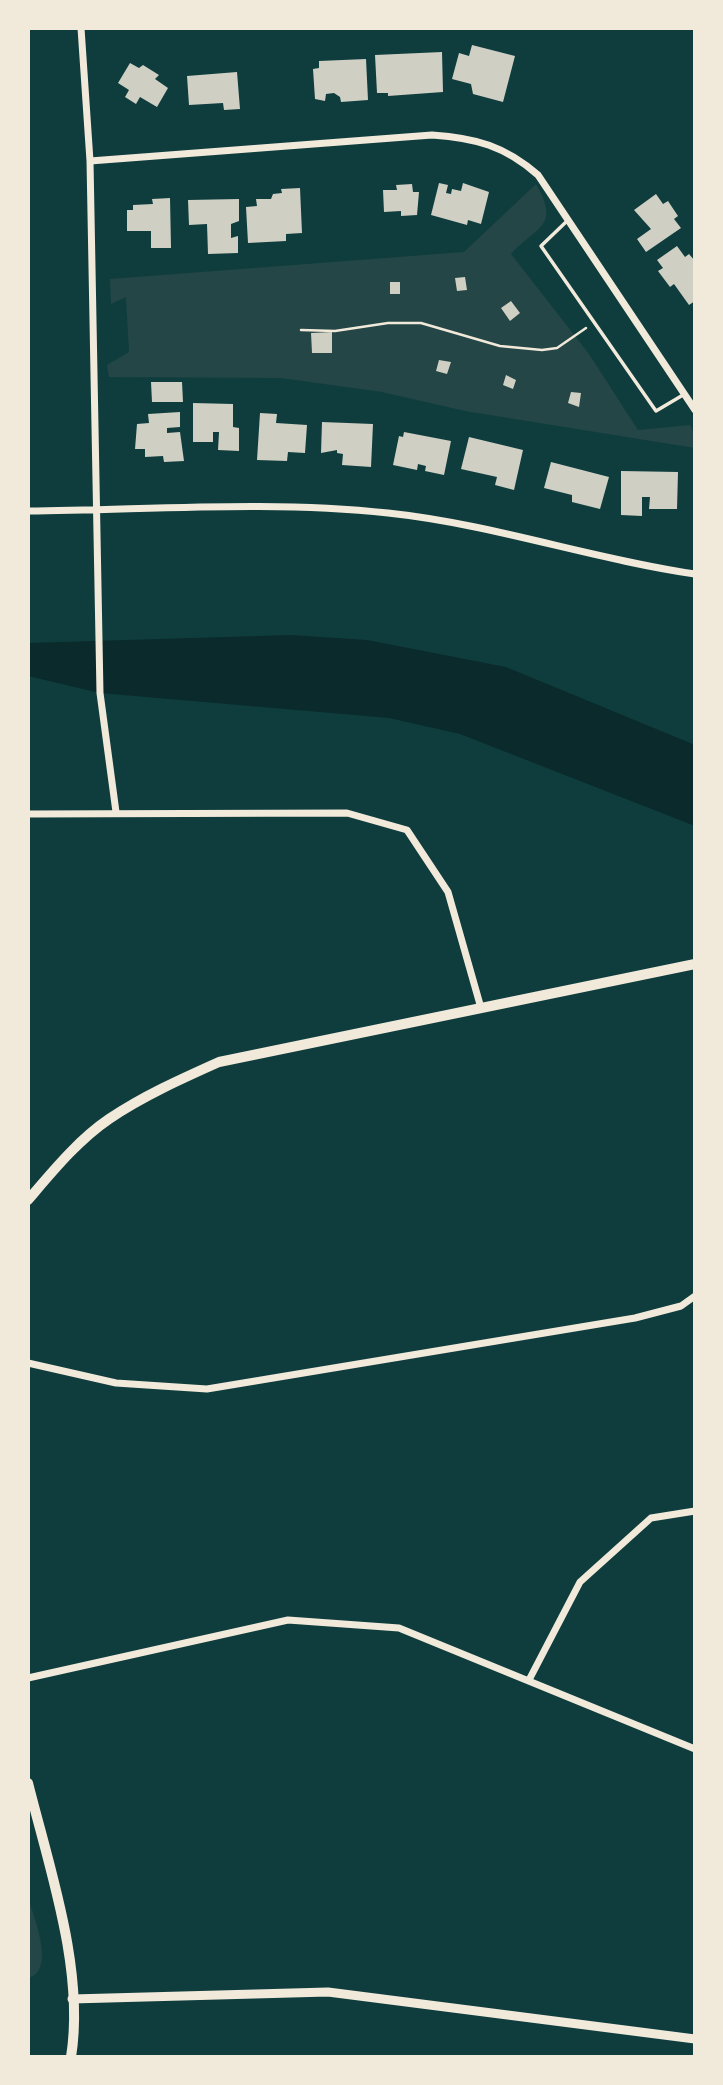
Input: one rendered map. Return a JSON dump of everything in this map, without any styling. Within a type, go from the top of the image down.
[{"type":"main road","points":[[28,1200],[58,1165],[106,1121],[162,1087],[219,1062],[695,964]]},
{"type":"main road","points":[[28,1783],[64,1929],[72,1999],[71,2057]]},
{"type":"street","points":[[81,28],[90,161],[100,693],[116,811]]},
{"type":"street","points":[[90,161],[432,135],[486,143],[518,157],[538,175],[695,410]]},
{"type":"street","points":[[28,511],[97,512],[252,506],[391,513],[695,574]]},
{"type":"street","points":[[28,814],[116,811],[347,813],[407,830],[448,891],[481,1008]]},
{"type":"street","points":[[28,1363],[116,1383],[207,1389],[635,1318],[681,1306],[695,1296]]},
{"type":"street","points":[[529,1680],[580,1582],[651,1518],[695,1511]]},
{"type":"street","points":[[28,1678],[288,1620],[399,1628],[695,1749]]},
{"type":"street","points":[[72,1999],[328,1992],[695,2039]]},
{"type":"lane","points":[[569,220],[541,246],[656,411],[686,393]]},
{"type":"path","points":[[301,330],[335,331],[388,323],[421,323],[500,346],[542,350],[557,348],[594,322]]},
{"type":"shaded area","points":[[536,184],[543,198],[546,217],[538,230],[511,254],[589,354],[638,430],[690,425],[695,436],[695,448],[465,411],[382,392],[281,378],[109,377],[107,365],[129,352],[126,297],[111,304],[110,279],[464,252]]},
{"type":"shaded area","points":[[291,635],[367,640],[506,667],[695,745],[695,826],[460,734],[389,718],[100,693],[28,676],[28,643]]},
{"type":"shaded area","points":[[28,1896],[42,1954],[37,1973],[28,1978]]},
{"type":"building","points":[[472,45],[515,56],[503,102],[473,94],[471,84],[452,79],[459,53],[469,56]]},
{"type":"building","points":[[442,52],[443,92],[388,96],[388,93],[377,93],[375,55]]},
{"type":"building","points":[[366,59],[368,100],[341,102],[340,97],[334,93],[326,94],[325,101],[315,99],[313,69],[319,68],[319,61]]},
{"type":"building","points":[[130,63],[139,68],[143,65],[159,75],[155,79],[168,88],[157,107],[140,97],[136,104],[125,97],[129,90],[118,83]]},
{"type":"building","points":[[237,72],[240,109],[224,110],[223,103],[189,105],[187,76]]},
{"type":"building","points":[[439,183],[448,185],[446,193],[451,194],[452,189],[461,191],[463,183],[489,192],[481,224],[468,220],[467,225],[431,215]]},
{"type":"building","points":[[412,184],[413,192],[419,192],[417,215],[401,216],[401,211],[384,212],[383,190],[397,190],[396,185]]},
{"type":"building","points":[[300,188],[302,233],[286,234],[286,241],[248,243],[246,207],[257,206],[256,199],[271,199],[273,194],[282,193],[281,189]]},
{"type":"building","points":[[656,194],[663,204],[668,201],[678,216],[674,219],[681,228],[646,252],[637,239],[651,229],[634,210]]},
{"type":"building","points":[[170,198],[171,248],[151,248],[151,231],[127,231],[127,210],[133,210],[133,205],[153,204],[152,199]]},
{"type":"building","points":[[239,199],[239,221],[231,224],[231,238],[238,236],[238,253],[208,254],[207,224],[189,225],[188,200]]},
{"type":"building","points":[[677,246],[685,257],[689,254],[695,261],[695,301],[689,305],[674,284],[670,287],[658,271],[663,268],[657,260]]},
{"type":"building","points":[[465,277],[467,290],[457,291],[455,278]]},
{"type":"building","points":[[390,282],[400,282],[400,294],[390,294]]},
{"type":"building","points":[[511,301],[520,313],[510,321],[501,308]]},
{"type":"building","points":[[332,332],[332,353],[312,353],[311,333]]},
{"type":"building","points":[[439,360],[451,362],[447,374],[436,371]]},
{"type":"building","points":[[506,375],[516,380],[513,389],[503,385]]},
{"type":"building","points":[[151,382],[182,382],[183,402],[152,402]]},
{"type":"building","points":[[571,392],[581,393],[579,407],[568,403]]},
{"type":"building","points":[[193,403],[233,404],[233,427],[239,428],[239,451],[218,450],[219,432],[213,432],[213,442],[193,442]]},
{"type":"building","points":[[180,412],[180,427],[167,428],[167,433],[180,432],[184,461],[164,462],[163,456],[145,457],[145,449],[135,449],[137,424],[149,423],[148,414]]},
{"type":"building","points":[[260,413],[277,414],[276,423],[307,425],[305,453],[288,452],[287,461],[257,460]]},
{"type":"building","points":[[322,422],[373,424],[371,467],[342,465],[343,454],[337,453],[337,450],[321,453]]},
{"type":"building","points":[[404,432],[451,441],[444,475],[425,471],[426,466],[418,464],[417,470],[393,465],[399,436],[403,437]]},
{"type":"building","points":[[469,437],[523,450],[514,490],[495,485],[497,477],[461,469]]},
{"type":"building","points":[[551,462],[609,477],[600,509],[572,502],[572,495],[544,488]]},
{"type":"building","points":[[621,471],[678,472],[677,509],[649,509],[650,497],[642,497],[642,516],[621,515]]}]
